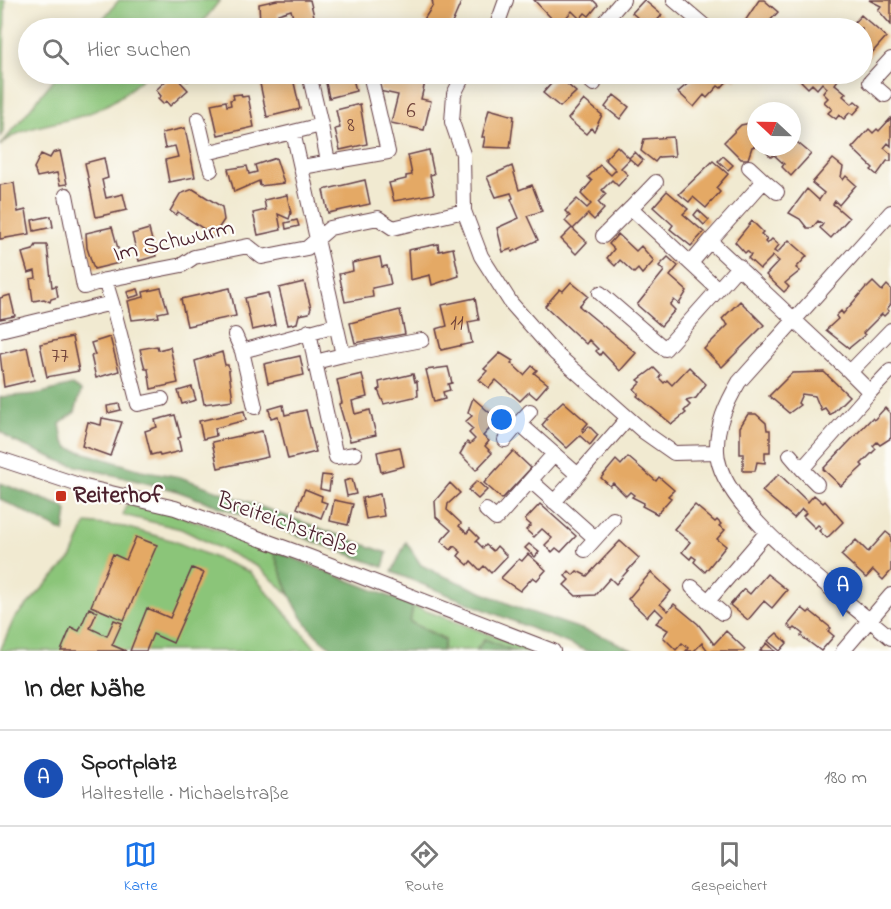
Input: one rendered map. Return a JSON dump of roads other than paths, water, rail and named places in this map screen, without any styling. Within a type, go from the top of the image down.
[{"type":"street","points":[[500,18],[506,0]]},
{"type":"street","points":[[608,18],[623,0]]},
{"type":"street","points":[[674,0],[695,18]]},
{"type":"street","points":[[873,73],[891,59]]},
{"type":"street","points":[[311,84],[328,162]]},
{"type":"street","points":[[302,167],[328,162],[389,157],[372,84]]},
{"type":"street","points":[[459,84],[454,94],[452,122],[463,154],[464,211],[481,256],[511,303],[555,353],[627,419],[674,453],[716,452]]},
{"type":"street","points":[[873,84],[885,95]]},
{"type":"street","points":[[198,119],[211,170]]},
{"type":"street","points":[[206,153],[321,125]]},
{"type":"street","points":[[293,132],[343,355]]},
{"type":"street","points":[[748,167],[777,192]]},
{"type":"street","points":[[691,263],[764,181]]},
{"type":"street","points":[[603,236],[656,182]]},
{"type":"street","name":"Im Schwurm","points":[[66,195],[88,309]]},
{"type":"street","points":[[631,208],[718,289]]},
{"type":"street","name":"Im Schwurm","points":[[84,287],[105,280],[182,266],[194,257],[248,246],[262,257],[307,248],[330,228],[378,218],[393,228],[464,211]]},
{"type":"street","points":[[891,212],[739,382],[724,407],[716,452],[729,490],[748,515],[891,638]]},
{"type":"street","points":[[710,241],[870,392]]},
{"type":"street","points":[[600,293],[665,349],[739,266]]},
{"type":"street","name":"Im Schwurm","points":[[105,280],[138,404],[162,399]]},
{"type":"street","name":"Im Schwurm","points":[[0,330],[112,303]]},
{"type":"street","points":[[242,351],[336,325]]},
{"type":"street","points":[[850,372],[891,330]]},
{"type":"street","points":[[309,332],[336,457]]},
{"type":"street","points":[[235,335],[242,351],[255,407]]},
{"type":"street","points":[[315,362],[422,340]]},
{"type":"street","points":[[802,469],[890,371],[870,352]]},
{"type":"street","points":[[505,440],[530,411]]},
{"type":"street","points":[[554,502],[627,419]]},
{"type":"street","points":[[519,423],[578,475]]},
{"type":"street","points":[[321,459],[355,454]]},
{"type":"street","points":[[496,519],[554,454]]},
{"type":"street","points":[[790,455],[817,484]]},
{"type":"street","name":"Breiteichstraße","points":[[0,459],[85,487],[175,508],[310,557],[553,651]]},
{"type":"street","points":[[531,481],[595,538]]},
{"type":"street","points":[[486,510],[507,529]]},
{"type":"street","points":[[585,550],[613,519]]},
{"type":"street","points":[[708,601],[767,532]]},
{"type":"street","points":[[692,587],[722,613]]},
{"type":"street","points":[[843,651],[891,595]]},
{"type":"place","name":"Reiterhof","points":[[61,496]]},
{"type":"place","name":"Sportplatz","points":[[843,617]]}]
